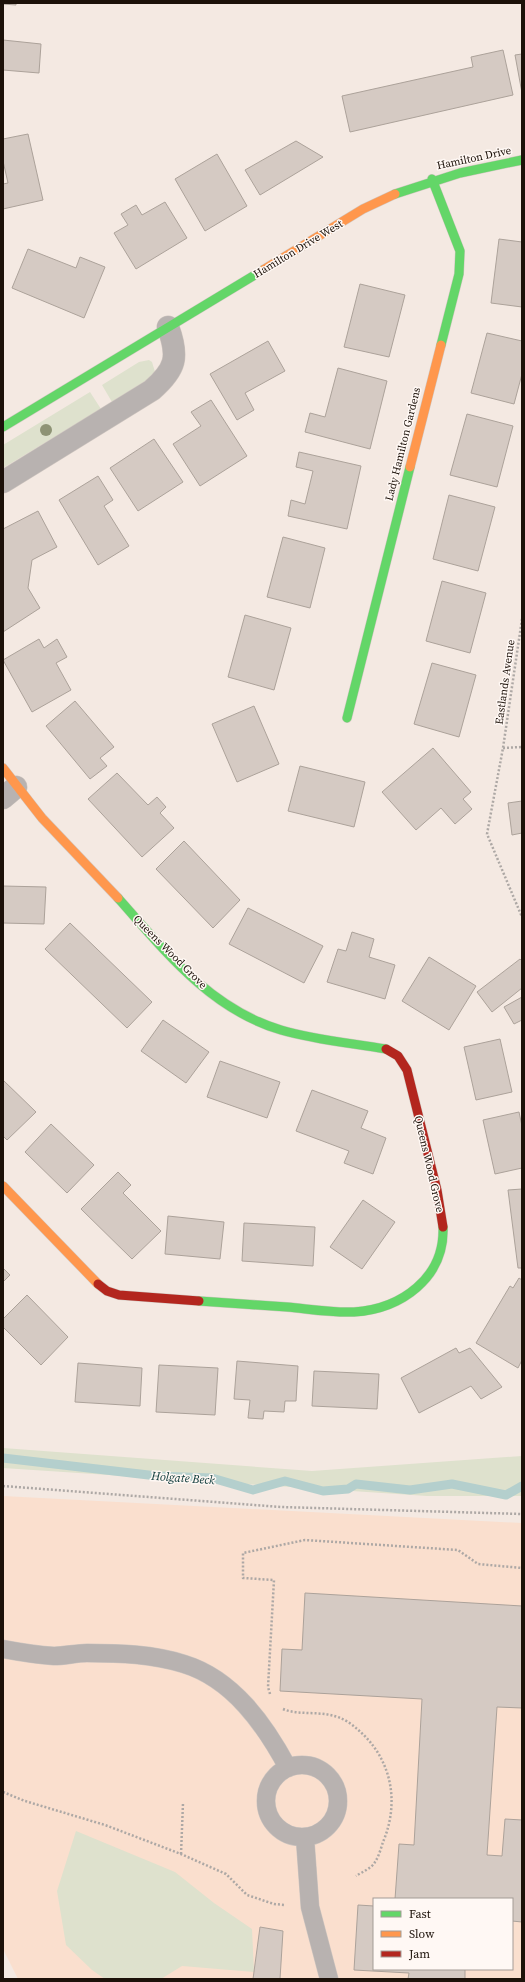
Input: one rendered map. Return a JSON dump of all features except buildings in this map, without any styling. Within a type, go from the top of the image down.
[{"type":"street","name":"Hamilton Drive","points":[[432,179],[474,168],[522,160]]},
{"type":"street","name":"Hamilton Drive West","points":[[3,427],[363,209],[392,194],[432,179]]},
{"type":"street","name":"Lady Hamilton Gardens","points":[[347,718],[459,274],[460,251],[432,179]]},
{"type":"street","points":[[3,482],[152,390],[166,378],[174,360],[173,342],[168,327]]},
{"type":"street","name":"Queens Wood Grove","points":[[3,768],[9,793],[49,825],[183,968],[212,995],[245,1016],[276,1029],[309,1038],[390,1050],[398,1056],[406,1070],[440,1204],[443,1233],[440,1256],[429,1275],[413,1292],[394,1304],[374,1310],[353,1312],[119,1295],[107,1291],[96,1282],[3,1186]]},
{"type":"lane","points":[[3,1649],[54,1656],[86,1653],[155,1657],[184,1664],[212,1676],[235,1694],[274,1742],[288,1768]]},
{"type":"lane","points":[[299,1766],[310,1766],[321,1771],[333,1783],[338,1798],[337,1810],[333,1821],[316,1835],[305,1838],[283,1832],[275,1825],[269,1815],[266,1804],[267,1793],[271,1783],[278,1774],[288,1768],[299,1766]]},
{"type":"lane","points":[[305,1838],[310,1907],[328,1979]]},
{"type":"path","name":"Eastlands Avenue","points":[[522,619],[503,748],[487,834],[522,917]]},
{"type":"path","points":[[503,748],[522,748]]},
{"type":"path","points":[[3,1486],[281,1507],[522,1514]]},
{"type":"path","points":[[271,1696],[268,1687],[274,1580],[243,1578],[243,1554],[305,1540],[458,1550],[478,1564],[522,1568]]},
{"type":"path","points":[[279,1708],[286,1711],[325,1713],[347,1721],[367,1738],[382,1759],[391,1783],[393,1808],[387,1834],[375,1863],[356,1876]]},
{"type":"path","points":[[3,1792],[24,1801],[105,1825],[181,1854],[226,1874],[247,1895],[274,1904],[310,1907]]},
{"type":"path","points":[[181,1854],[183,1803]]},
{"type":"shaded area","points":[[3,1496],[522,1523],[522,1979],[18,1979],[3,1949]]},
{"type":"green space","points":[[149,360],[152,362],[155,372],[150,378],[112,402],[102,385],[139,362]]},
{"type":"green space","points":[[90,392],[101,409],[3,468],[3,445]]},
{"type":"green space","points":[[3,1448],[312,1471],[522,1456],[522,1496],[427,1496],[3,1468]]},
{"type":"green space","points":[[76,1831],[175,1872],[214,1903],[252,1929],[254,1972],[182,1966],[161,1979],[105,1979],[92,1970],[66,1945],[57,1891]]},
{"type":"waterway","name":"Holgate Beck","points":[[3,1458],[157,1476],[212,1478],[253,1490],[285,1481],[323,1491],[348,1489],[356,1484],[410,1490],[452,1484],[506,1495],[522,1486]]},
{"type":"traffic: fast","points":[[395,194],[460,173],[522,160]]},
{"type":"traffic: fast","points":[[432,179],[460,251],[459,274],[441,345]]},
{"type":"traffic: fast","points":[[3,427],[263,270]]},
{"type":"traffic: fast","points":[[347,718],[410,467]]},
{"type":"traffic: fast","points":[[118,898],[153,938],[190,976],[232,1008],[281,1030],[320,1039],[386,1049]]},
{"type":"traffic: fast","points":[[199,1301],[346,1312],[371,1310],[388,1305],[417,1288],[428,1276],[437,1261],[442,1245],[443,1227]]},
{"type":"traffic: slow","points":[[263,270],[363,209],[395,194]]},
{"type":"traffic: slow","points":[[410,467],[441,345]]},
{"type":"traffic: slow","points":[[3,768],[42,818],[118,898]]},
{"type":"traffic: slow","points":[[3,1186],[98,1284]]},
{"type":"traffic: jam","points":[[386,1049],[398,1056],[407,1070],[437,1190],[443,1227]]},
{"type":"traffic: jam","points":[[98,1284],[107,1291],[119,1295],[199,1301]]}]
